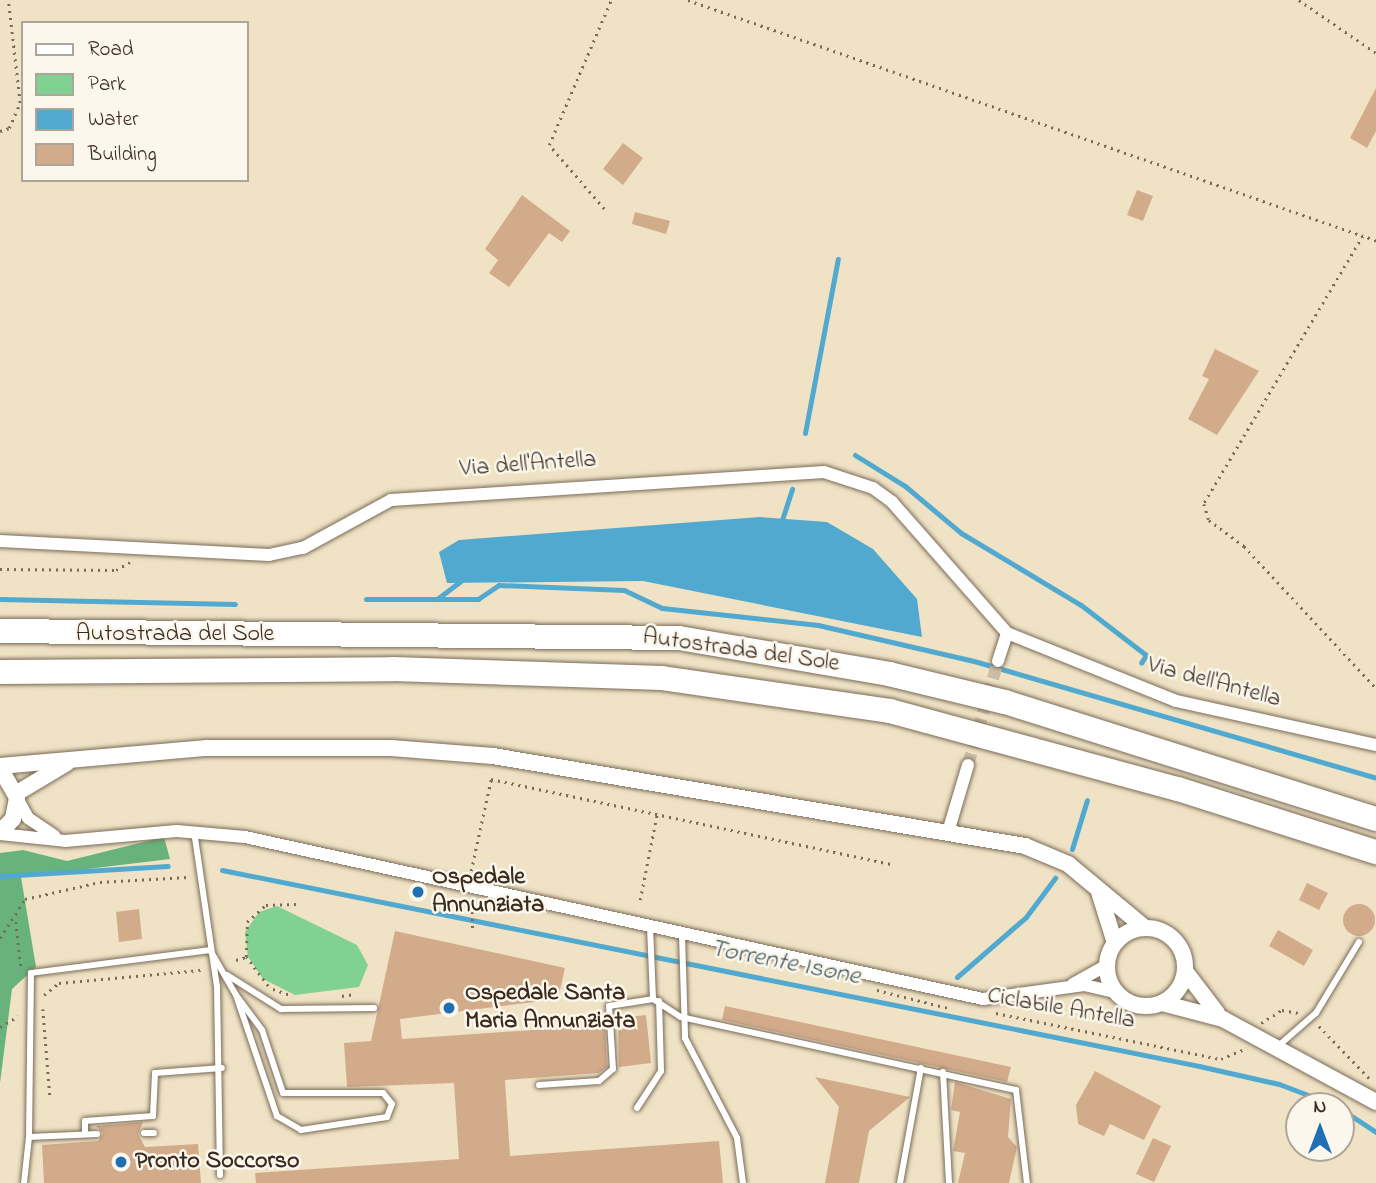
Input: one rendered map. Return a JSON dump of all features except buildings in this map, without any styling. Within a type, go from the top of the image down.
[{"type":"highway","name":"Autostrada del Sole","points":[[0,631],[679,638],[889,674],[1005,702],[1376,819]]},
{"type":"highway","name":"Autostrada del Sole","points":[[0,672],[393,668],[674,680],[890,711],[1178,789],[1376,852]]},
{"type":"street","name":"Via dell'Antella","points":[[0,541],[269,555],[303,548],[391,500],[824,472],[873,488],[892,502],[1007,633],[1176,702],[1376,745]]},
{"type":"street","points":[[998,661],[1007,633]]},
{"type":"street","points":[[65,841],[34,824],[0,767],[89,754],[318,747],[493,756],[948,832],[1050,855],[1097,888],[1144,927],[1175,940],[1185,971],[1223,1019]]},
{"type":"street","points":[[0,833],[13,819],[17,796],[89,754]]},
{"type":"street","points":[[948,832],[968,765]]},
{"type":"street","points":[[0,833],[65,841],[194,831],[293,846],[650,927],[992,999],[1064,988],[1115,992],[1142,1006],[1161,1003],[1223,1019],[1376,1102]]},
{"type":"street","points":[[1097,888],[1115,943],[1106,966],[1115,992]]},
{"type":"street","points":[[1115,943],[1144,927]]},
{"type":"street","points":[[1064,988],[1106,966]]},
{"type":"street","points":[[1161,1003],[1178,990],[1185,971]]},
{"type":"lane","points":[[194,831],[198,877],[211,950],[222,1068],[214,1087],[220,1175]]},
{"type":"lane","points":[[637,1108],[661,1071],[656,1000],[650,974],[650,927]]},
{"type":"lane","points":[[682,934],[681,1017],[700,1074],[737,1138],[743,1183]]},
{"type":"lane","points":[[1276,1048],[1281,1038],[1310,1020],[1359,942]]},
{"type":"lane","points":[[211,950],[236,995],[262,1030],[283,1093],[383,1093],[392,1104],[387,1117],[301,1130],[277,1116],[236,995]]},
{"type":"lane","points":[[24,1183],[29,1137],[27,983],[40,968],[211,950]]},
{"type":"lane","points":[[222,971],[281,1009],[374,1008]]},
{"type":"lane","points":[[540,1085],[599,1081],[613,1069],[608,1006],[656,1000],[681,1017],[1016,1090],[1027,1183]]},
{"type":"lane","points":[[85,1134],[85,1121],[153,1116],[155,1073],[222,1068]]},
{"type":"lane","points":[[900,1183],[921,1068]]},
{"type":"lane","points":[[943,1072],[949,1183]]},
{"type":"lane","points":[[144,1133],[154,1133]]},
{"type":"lane","points":[[29,1137],[97,1134]]},
{"type":"path","points":[[0,131],[9,128],[20,103],[6,0]]},
{"type":"path","points":[[604,209],[549,145],[611,0]]},
{"type":"path","points":[[688,0],[1376,241]]},
{"type":"path","points":[[1300,0],[1376,53]]},
{"type":"path","points":[[1363,236],[1203,504],[1209,520],[1244,546],[1376,688]]},
{"type":"path","points":[[0,569],[124,569],[131,546]]},
{"type":"path","points":[[470,876],[491,779],[892,864]]},
{"type":"path","points":[[640,900],[657,814]]},
{"type":"path","points":[[0,938],[16,922],[26,899],[100,882],[198,877]]},
{"type":"path","points":[[296,904],[266,905],[251,915],[243,939],[246,957],[271,988],[308,998]]},
{"type":"path","points":[[472,905],[473,932]]},
{"type":"path","points":[[16,922],[27,983]]},
{"type":"path","points":[[236,960],[246,957]]},
{"type":"path","points":[[50,1096],[43,999],[49,988],[203,970]]},
{"type":"path","name":"Ciclabile Antella","points":[[879,976],[880,993],[953,1009]]},
{"type":"path","points":[[334,996],[355,994]]},
{"type":"path","points":[[1261,1024],[1282,1010],[1310,1020],[1376,1082]]},
{"type":"path","name":"Ciclabile Antella","points":[[990,1013],[1221,1059],[1239,1056],[1249,1045]]},
{"type":"path","points":[[0,1027],[19,1016]]},
{"type":"green space","points":[[164,837],[170,859],[21,877],[36,967],[12,989],[0,1083],[0,853],[23,850],[67,861]]},
{"type":"green space","points":[[277,906],[357,945],[368,965],[359,987],[295,995],[263,979],[248,957],[245,932],[259,912]]},
{"type":"water","points":[[760,517],[827,522],[873,549],[917,599],[922,637],[643,581],[447,583],[439,552],[459,540]]},
{"type":"waterway","points":[[805,433],[838,259]]},
{"type":"waterway","points":[[855,455],[905,486],[961,533],[1081,605],[1146,655],[1141,663]]},
{"type":"waterway","points":[[781,523],[792,489]]},
{"type":"waterway","points":[[437,599],[462,580]]},
{"type":"waterway","points":[[366,599],[478,599],[499,585],[624,590],[662,608],[818,625],[974,661],[1376,778]]},
{"type":"waterway","points":[[0,599],[235,604]]},
{"type":"waterway","points":[[1072,849],[1087,800]]},
{"type":"waterway","name":"Torrente Isone","points":[[0,876],[168,866]]},
{"type":"waterway","name":"Torrente Isone","points":[[222,870],[1199,1066],[1279,1084],[1300,1092]]},
{"type":"waterway","points":[[957,977],[1026,917],[1055,878]]},
{"type":"waterway","name":"Torrente Isone","points":[[1355,1118],[1376,1132]]},
{"type":"tunnel","points":[[968,765],[998,661]]},
{"type":"place","name":"Ospedale Annunziata","points":[[418,892]]},
{"type":"place","name":"Ospedale Santa Maria Annunziata","points":[[449,1008]]},
{"type":"place","name":"Pronto Soccorso","points":[[121,1162]]}]
